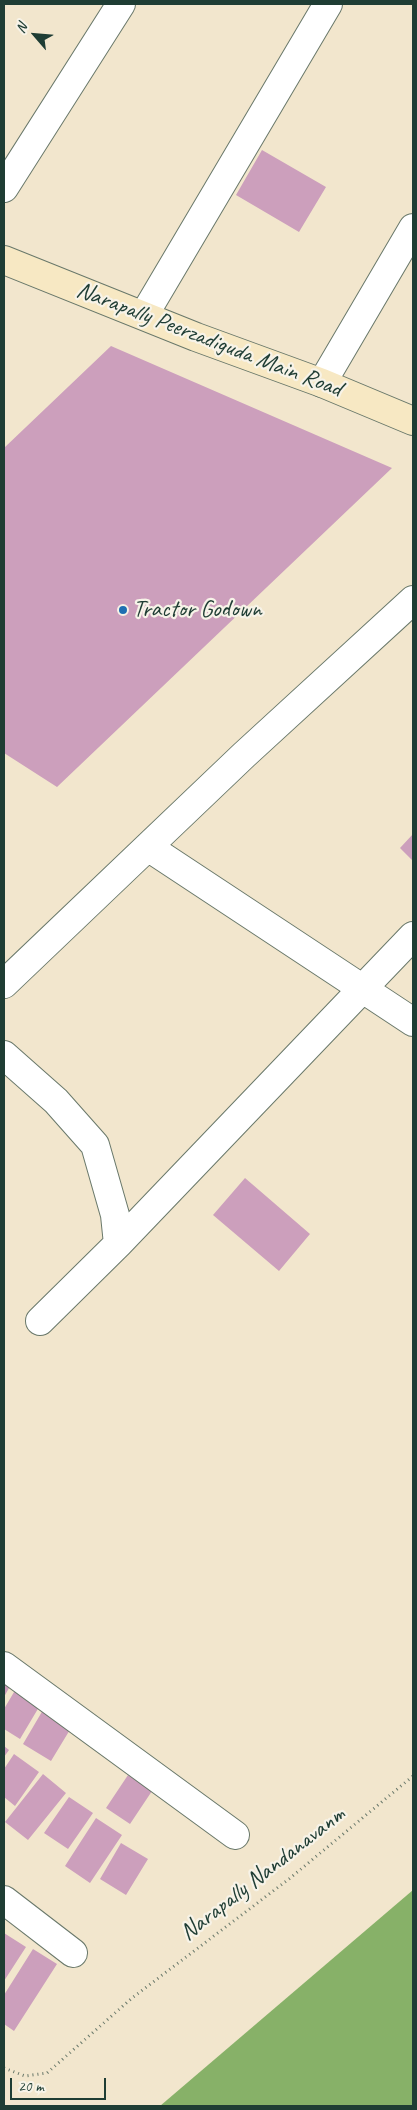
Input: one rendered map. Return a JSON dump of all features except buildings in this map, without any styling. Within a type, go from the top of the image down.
[{"type":"street","points":[[4,188],[121,4]]},
{"type":"street","points":[[144,315],[328,4]]},
{"type":"street","points":[[322,383],[413,228]]},
{"type":"street","name":"Narapally Peerzadiguda Main Road","points":[[4,260],[196,337],[322,383],[413,421]]},
{"type":"street","points":[[4,984],[413,600]]},
{"type":"street","points":[[148,847],[413,1022]]},
{"type":"street","points":[[40,1321],[118,1244],[413,936]]},
{"type":"street","points":[[4,1055],[56,1102],[95,1145],[115,1215],[118,1244]]},
{"type":"street","points":[[4,1666],[235,1835]]},
{"type":"street","points":[[4,1900],[73,1953]]},
{"type":"path","name":"Narapally Nandanavanm","points":[[4,2068],[25,2076],[47,2073],[132,1998],[290,1879],[413,1776]]},
{"type":"green space","points":[[413,1890],[413,2106],[160,2106]]},
{"type":"place","name":"Tractor Godown","points":[[123,610]]}]
